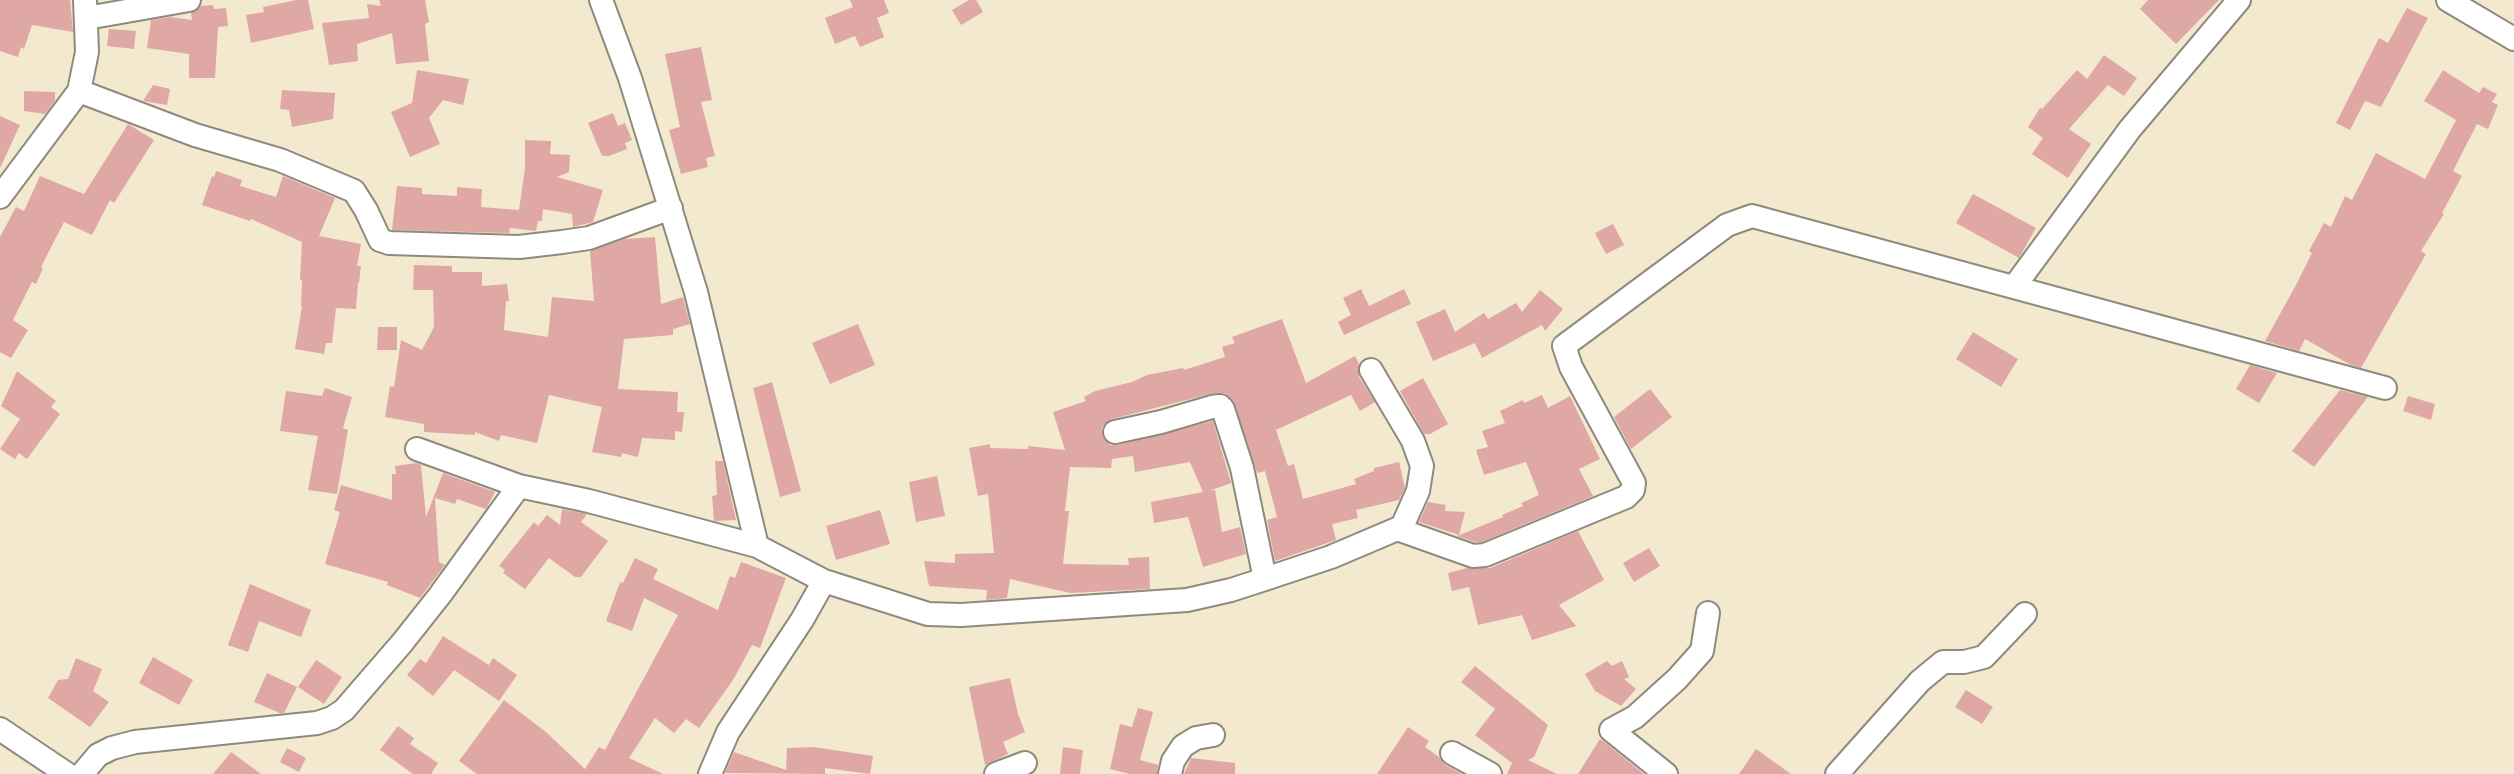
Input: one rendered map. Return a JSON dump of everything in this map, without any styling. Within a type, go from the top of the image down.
[{"type":"street","points":[[0,197],[79,91],[87,52],[86,9],[189,0]]},
{"type":"street","points":[[601,0],[630,78],[696,292],[757,546]]},
{"type":"street","points":[[2014,287],[2130,129],[2239,0]]},
{"type":"street","points":[[2448,0],[2514,39]]},
{"type":"street","points":[[79,91],[195,135],[280,160],[346,188],[360,199],[380,240],[389,243],[498,247],[562,242],[589,238],[670,208]]},
{"type":"street","points":[[417,449],[519,486],[589,501],[757,546],[824,581],[928,614],[961,615],[1187,600],[1265,579],[1331,557],[1390,531],[1401,529],[1473,556],[1485,555],[1626,497],[1633,490],[1634,483],[1565,357],[1564,346],[1727,225],[1741,218],[1752,216],[2385,388]]},
{"type":"street","points":[[1371,370],[1413,441],[1422,466],[1418,491],[1401,529]]},
{"type":"street","points":[[1115,432],[1220,406],[1223,409],[1242,468],[1265,579]]},
{"type":"street","points":[[82,774],[98,756],[111,747],[249,728],[317,723],[332,718],[344,710],[402,643],[519,486]]},
{"type":"street","points":[[710,774],[728,732],[802,620],[824,581]]},
{"type":"street","points":[[1666,774],[1611,730],[1635,717],[1677,679],[1702,651],[1708,613]]},
{"type":"street","points":[[1837,774],[1920,681],[1942,662],[1964,663],[1984,657],[2025,614]]},
{"type":"street","points":[[0,729],[67,774]]},
{"type":"street","points":[[1170,774],[1173,760],[1183,746],[1196,738],[1213,735]]},
{"type":"street","points":[[1452,753],[1490,774]]},
{"type":"street","points":[[996,774],[1025,763]]},
{"type":"building","points":[[0,0],[70,0],[73,32],[32,25],[24,49],[21,47],[18,57],[0,51]]},
{"type":"building","points":[[296,0],[308,0],[314,29],[251,43],[246,15],[264,12],[263,7]]},
{"type":"building","points":[[379,0],[425,0],[429,22],[425,24],[429,61],[396,64],[392,33],[357,44],[358,61],[329,65],[322,23],[369,18],[367,4],[381,6]]},
{"type":"building","points":[[850,0],[884,0],[889,13],[877,18],[884,37],[860,47],[855,36],[835,44],[825,18],[853,7]]},
{"type":"building","points":[[969,0],[976,0],[983,12],[961,25],[952,10]]},
{"type":"building","points":[[2148,0],[2219,0],[2176,44],[2140,9]]},
{"type":"building","points":[[213,5],[214,9],[226,8],[228,26],[218,27],[215,78],[189,78],[189,54],[147,48],[151,20],[170,17],[192,20],[191,13],[201,6]]},
{"type":"building","points":[[2407,8],[2428,18],[2381,107],[2365,101],[2350,130],[2336,123],[2379,38],[2388,43]]},
{"type":"building","points":[[109,29],[136,31],[134,49],[107,46]]},
{"type":"building","points":[[701,47],[712,100],[701,102],[715,156],[706,158],[708,167],[681,174],[669,130],[680,127],[665,54]]},
{"type":"building","points":[[2104,55],[2137,78],[2124,96],[2108,85],[2069,129],[2091,144],[2068,178],[2032,154],[2043,138],[2028,127],[2040,108],[2042,109],[2077,70],[2087,79]]},
{"type":"building","points":[[417,70],[469,79],[463,105],[443,100],[429,118],[440,144],[410,157],[391,112],[412,103]]},
{"type":"building","points":[[2443,70],[2479,93],[2483,87],[2497,94],[2492,102],[2498,105],[2488,129],[2477,124],[2453,171],[2462,176],[2442,213],[2444,214],[2421,251],[2426,254],[2361,368],[2349,364],[2305,339],[2299,351],[2265,341],[2312,253],[2309,251],[2324,223],[2331,227],[2345,196],[2352,200],[2376,153],[2425,179],[2456,120],[2424,101]]},
{"type":"building","points":[[153,85],[170,89],[167,105],[143,101]]},
{"type":"building","points":[[282,90],[335,93],[333,119],[292,127],[289,110],[280,109]]},
{"type":"building","points":[[24,91],[55,92],[55,101],[45,114],[24,111]]},
{"type":"building","points":[[613,113],[618,126],[625,123],[632,140],[625,143],[627,149],[609,156],[602,156],[588,123]]},
{"type":"building","points":[[0,116],[20,125],[0,168]]},
{"type":"building","points":[[128,124],[154,140],[114,203],[110,200],[92,235],[64,222],[41,267],[43,268],[36,284],[32,282],[13,320],[28,330],[11,358],[0,352],[0,237],[16,207],[24,211],[40,176],[84,194]]},
{"type":"building","points":[[525,140],[551,141],[550,154],[570,155],[569,172],[557,177],[603,190],[593,222],[573,227],[572,214],[543,209],[542,221],[538,221],[536,231],[510,228],[509,233],[392,230],[397,186],[422,188],[422,194],[457,196],[457,187],[482,189],[481,207],[519,210],[525,168]]},
{"type":"building","points":[[216,171],[242,180],[240,186],[276,197],[283,176],[335,198],[319,236],[361,244],[357,266],[361,266],[356,309],[336,308],[332,343],[326,343],[324,354],[295,349],[302,306],[302,280],[300,280],[302,242],[251,219],[250,221],[202,205]]},
{"type":"building","points":[[1973,194],[2036,228],[2019,258],[1956,223]]},
{"type":"building","points":[[1613,224],[1624,245],[1606,254],[1595,233]]},
{"type":"building","points":[[655,237],[661,304],[683,297],[690,324],[673,329],[673,335],[624,339],[618,389],[678,392],[677,412],[684,412],[682,432],[675,431],[675,440],[642,438],[638,457],[622,453],[621,457],[592,452],[602,407],[549,395],[537,443],[501,435],[499,441],[475,432],[475,435],[424,432],[424,424],[385,417],[390,386],[394,387],[401,340],[422,350],[434,327],[433,290],[413,290],[414,265],[452,266],[452,272],[482,272],[482,286],[507,284],[509,301],[506,301],[504,330],[548,337],[552,297],[594,301],[590,251],[625,239]]},
{"type":"building","points":[[1361,289],[1369,306],[1404,289],[1411,304],[1344,335],[1338,322],[1351,315],[1343,298]]},
{"type":"building","points":[[1540,290],[1563,309],[1545,331],[1542,325],[1482,358],[1475,343],[1433,361],[1416,322],[1445,309],[1455,332],[1484,313],[1488,319],[1516,303],[1522,312]]},
{"type":"building","points":[[1282,319],[1306,383],[1355,356],[1359,364],[1359,377],[1375,402],[1360,411],[1351,395],[1276,430],[1288,466],[1294,464],[1303,499],[1356,484],[1354,479],[1374,471],[1374,468],[1399,462],[1405,488],[1399,500],[1356,510],[1358,518],[1332,524],[1336,540],[1275,561],[1267,520],[1277,517],[1265,471],[1257,473],[1233,400],[1224,393],[1210,394],[1112,419],[1102,427],[1102,435],[1110,445],[1118,445],[1213,421],[1231,483],[1209,491],[1215,490],[1222,532],[1240,527],[1246,554],[1203,567],[1188,517],[1154,523],[1151,502],[1203,492],[1190,462],[1135,472],[1133,456],[1112,459],[1111,468],[1070,467],[1065,511],[1069,511],[1063,564],[1129,565],[1128,558],[1149,557],[1150,589],[1070,593],[1010,579],[1007,598],[986,600],[987,590],[929,586],[924,561],[955,563],[955,554],[994,553],[988,494],[978,496],[969,448],[990,444],[990,448],[1028,449],[1028,446],[1065,450],[1053,412],[1086,401],[1084,397],[1095,391],[1132,382],[1147,375],[1183,368],[1184,370],[1225,357],[1222,347],[1235,343],[1232,337]]},
{"type":"building","points":[[858,324],[875,365],[830,384],[812,343]]},
{"type":"building","points":[[378,327],[397,327],[397,350],[377,350]]},
{"type":"building","points":[[1973,332],[2018,359],[2001,387],[1956,359]]},
{"type":"building","points":[[2250,365],[2277,373],[2259,403],[2236,389]]},
{"type":"building","points":[[17,371],[56,401],[51,407],[60,414],[27,459],[19,453],[15,459],[0,449],[20,419],[1,406]]},
{"type":"building","points":[[1423,378],[1448,424],[1430,434],[1424,434],[1400,391]]},
{"type":"building","points":[[772,382],[801,491],[780,497],[753,388]]},
{"type":"building","points":[[325,388],[352,397],[343,428],[348,430],[337,494],[308,490],[318,436],[280,431],[286,391],[322,396]]},
{"type":"building","points":[[1650,389],[1672,417],[1631,449],[1614,417]]},
{"type":"building","points":[[2340,390],[2368,397],[2314,467],[2292,451]]},
{"type":"building","points":[[1542,395],[1548,408],[1570,396],[1600,459],[1579,469],[1593,496],[1482,542],[1457,536],[1503,517],[1502,515],[1523,506],[1521,503],[1539,495],[1526,462],[1484,475],[1476,450],[1488,447],[1482,431],[1505,423],[1500,411],[1523,400],[1524,403]]},
{"type":"building","points":[[2408,396],[2435,404],[2431,420],[2403,411]]},
{"type":"building","points":[[715,461],[723,461],[736,520],[714,521],[712,496],[717,495]]},
{"type":"building","points":[[417,463],[421,465],[426,517],[443,473],[495,492],[486,509],[457,499],[455,504],[435,498],[439,562],[445,565],[420,598],[387,585],[388,582],[325,564],[340,512],[334,510],[341,485],[392,500],[392,474],[396,474],[395,466]]},
{"type":"building","points":[[937,476],[945,516],[916,522],[909,482]]},
{"type":"building","points":[[1428,502],[1446,505],[1445,511],[1465,512],[1459,535],[1419,522]]},
{"type":"building","points":[[562,509],[587,514],[581,522],[608,541],[581,577],[575,577],[549,558],[525,589],[503,573],[505,570],[499,566],[534,522],[538,526],[547,515],[560,525]]},
{"type":"building","points":[[880,510],[890,544],[836,560],[826,526]]},
{"type":"building","points":[[1578,531],[1604,580],[1559,605],[1576,626],[1532,640],[1522,615],[1478,625],[1469,587],[1452,591],[1448,573],[1467,568],[1490,568]]},
{"type":"building","points":[[1649,548],[1660,566],[1634,582],[1623,563]]},
{"type":"building","points":[[635,558],[658,569],[653,579],[718,610],[730,576],[735,578],[741,562],[786,578],[760,648],[752,645],[733,680],[699,728],[686,719],[674,733],[655,718],[629,758],[663,774],[477,774],[459,761],[504,700],[546,732],[585,769],[599,747],[605,750],[678,615],[644,598],[632,631],[606,621],[620,582],[623,583]]},
{"type":"building","points":[[250,584],[311,610],[301,637],[259,621],[248,652],[228,645]]},
{"type":"building","points":[[443,636],[489,665],[493,658],[517,675],[499,701],[454,670],[433,696],[407,675],[420,659],[426,663]]},
{"type":"building","points":[[153,657],[193,680],[179,705],[139,683]]},
{"type":"building","points":[[76,658],[102,669],[93,691],[109,702],[90,727],[48,698],[58,680],[68,679]]},
{"type":"building","points":[[316,660],[342,677],[324,704],[298,687]]},
{"type":"building","points":[[1607,661],[1612,666],[1622,661],[1629,677],[1624,679],[1636,689],[1621,706],[1595,691],[1585,674]]},
{"type":"building","points":[[1475,666],[1548,725],[1534,757],[1528,760],[1557,774],[1507,774],[1512,763],[1475,735],[1495,709],[1461,682]]},
{"type":"building","points":[[267,673],[297,687],[284,713],[254,702]]},
{"type":"building","points":[[1010,678],[1018,714],[1025,732],[1003,742],[1008,754],[985,765],[969,687]]},
{"type":"building","points":[[1966,690],[1993,707],[1982,724],[1955,707]]},
{"type":"building","points":[[1138,708],[1153,712],[1140,760],[1158,765],[1157,774],[1130,774],[1110,769],[1120,724],[1132,727]]},
{"type":"building","points":[[398,726],[414,738],[410,744],[438,763],[431,774],[413,774],[380,750]]},
{"type":"building","points":[[1408,727],[1429,741],[1425,747],[1439,757],[1445,765],[1462,774],[1377,774]]},
{"type":"building","points":[[1600,739],[1603,741],[1644,774],[1578,774]]},
{"type":"building","points":[[814,747],[873,756],[870,774],[825,768],[825,774],[725,773],[734,752],[786,770],[787,748]]},
{"type":"building","points":[[1063,747],[1083,750],[1080,774],[1060,774]]},
{"type":"building","points":[[287,748],[306,758],[299,772],[280,762]]},
{"type":"building","points":[[1756,749],[1791,774],[1739,774]]},
{"type":"building","points":[[231,752],[261,774],[213,774]]},
{"type":"building","points":[[1191,758],[1235,763],[1235,774],[1184,774]]}]
